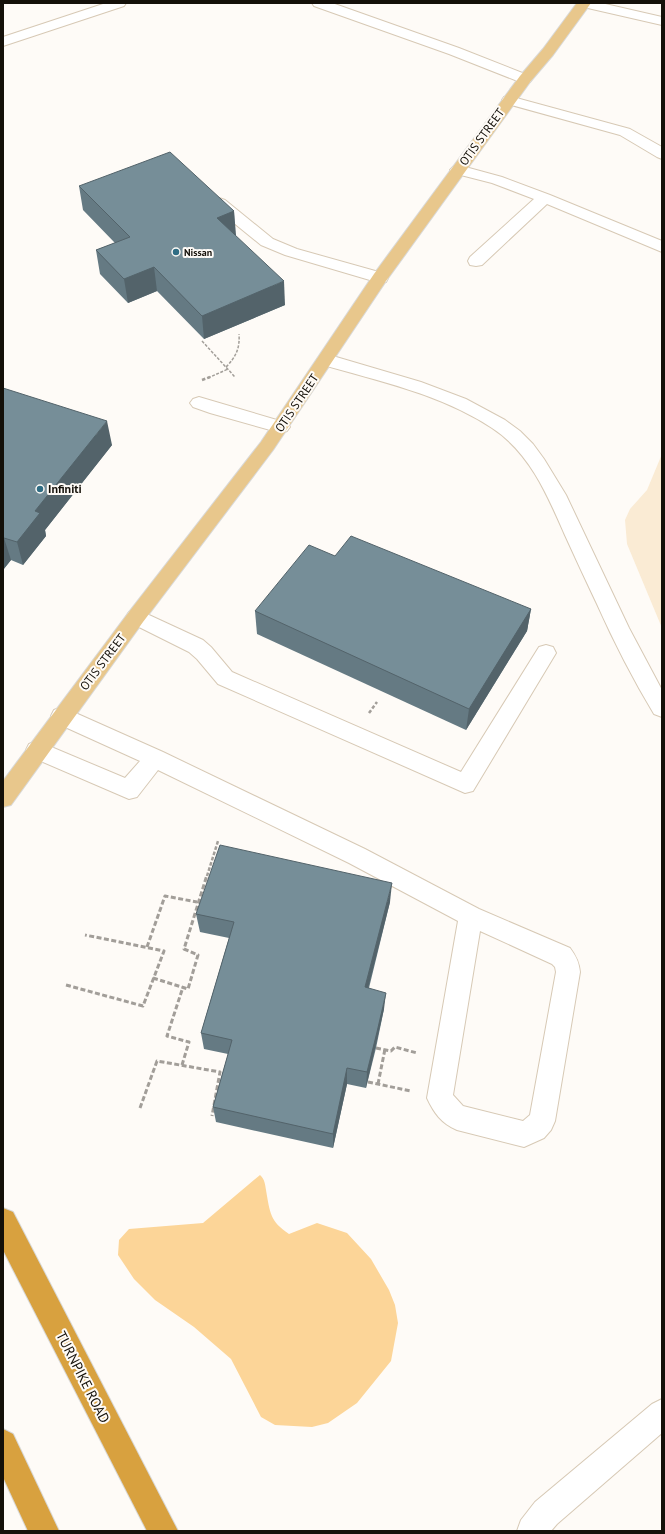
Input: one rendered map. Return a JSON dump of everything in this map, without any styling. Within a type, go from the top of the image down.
[{"type":"highway","name":"TURNPIKE ROAD","points":[[3,1222],[163,1531]]},
{"type":"highway","points":[[3,1444],[44,1531]]},
{"type":"main road","name":"OTIS STREET","points":[[3,798],[136,617],[281,427],[380,278],[509,100],[548,52],[584,3]]},
{"type":"lane","points":[[3,27],[8,40],[120,3]]},
{"type":"lane","points":[[320,3],[454,51],[525,80]]},
{"type":"lane","points":[[584,3],[662,21]]},
{"type":"lane","points":[[509,100],[625,132],[662,154]]},
{"type":"lane","points":[[458,170],[497,180],[545,198],[662,247]]},
{"type":"lane","points":[[476,261],[545,198]]},
{"type":"lane","points":[[220,204],[267,242],[291,252],[380,278]]},
{"type":"lane","points":[[326,360],[418,388],[466,405],[499,424],[515,437],[527,450],[549,481],[634,658],[662,708]]},
{"type":"lane","points":[[199,402],[216,409],[281,427]]},
{"type":"lane","points":[[136,617],[196,646],[204,653],[225,678],[465,784],[546,653]]},
{"type":"lane","points":[[62,716],[155,758],[357,856],[471,916],[556,952],[561,956],[567,963],[568,972],[542,1121],[535,1129],[524,1134],[457,1117],[448,1110],[440,1098],[471,916]]},
{"type":"lane","points":[[37,750],[129,790],[155,758]]},
{"type":"lane","points":[[532,1531],[546,1512],[662,1414]]},
{"type":"lane","points":[[23,1486],[34,1531]]},
{"type":"path","points":[[199,381],[227,368],[234,358],[240,344],[239,334]]},
{"type":"path","points":[[202,341],[234,377]]},
{"type":"path","points":[[153,978],[188,989],[198,955],[184,950],[197,902],[209,873],[218,841]]},
{"type":"path","points":[[147,948],[165,896],[197,902]]},
{"type":"path","points":[[66,985],[143,1006],[164,950],[147,948],[85,935]]},
{"type":"path","points":[[182,1065],[189,1042],[167,1036],[183,987]]},
{"type":"path","points":[[376,1048],[391,1050],[395,1047]]},
{"type":"path","points":[[378,1084],[385,1049]]},
{"type":"path","points":[[140,1108],[157,1061],[220,1072],[212,1116]]},
{"type":"path","points":[[368,1082],[383,1085]]},
{"type":"shaded area","points":[[662,454],[662,628],[627,544],[625,520],[630,509],[647,490]]},
{"type":"shaded area","points":[[260,1175],[264,1182],[270,1211],[278,1225],[289,1234],[317,1223],[347,1233],[371,1259],[389,1290],[395,1305],[398,1323],[391,1361],[357,1403],[328,1423],[312,1427],[275,1425],[261,1417],[231,1359],[194,1327],[155,1300],[134,1279],[118,1255],[119,1240],[129,1229],[203,1223]]},
{"type":"building","name":"Nissan","points":[[170,152],[234,211],[217,218],[284,281],[202,316],[154,267],[124,279],[96,250],[130,237],[79,186]]},
{"type":"building","name":"Infiniti","points":[[3,388],[107,421],[35,511],[40,513],[17,542],[3,539]]},
{"type":"building","points":[[351,536],[531,609],[469,709],[255,611],[309,545],[335,556]]},
{"type":"building","points":[[220,845],[392,883],[365,987],[386,993],[377,1032],[367,1072],[347,1068],[333,1134],[213,1107],[232,1040],[201,1033],[234,922],[196,914]]},
{"type":"place","name":"Nissan","points":[[176,252]]},
{"type":"place","name":"Infiniti","points":[[40,489]]}]
